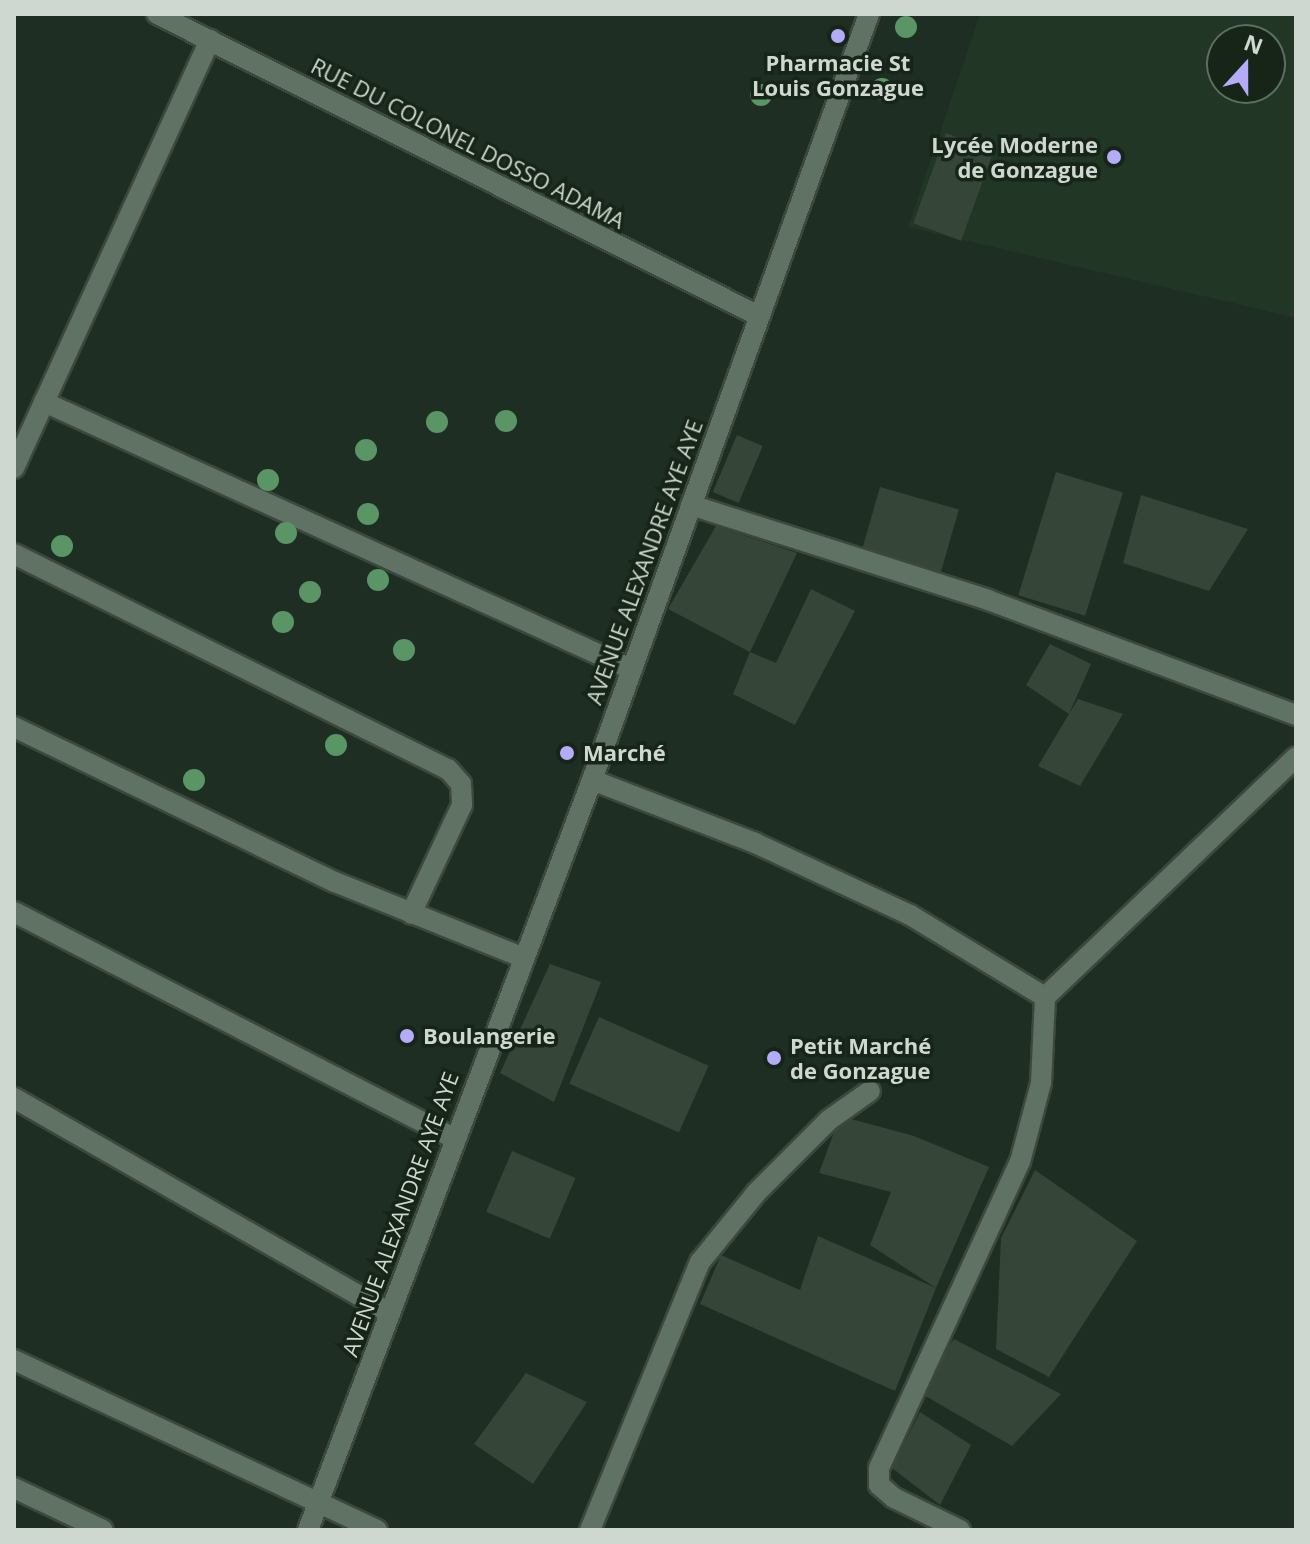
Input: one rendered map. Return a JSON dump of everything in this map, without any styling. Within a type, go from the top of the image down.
[{"type":"street","name":"RUE DU COLONEL DOSSO ADAMA","points":[[157,14],[757,315]]},
{"type":"street","name":"AVENUE ALEXANDRE AYE AYE","points":[[308,1530],[453,1138],[592,780],[757,315],[869,14]]},
{"type":"street","points":[[14,468],[210,40]]},
{"type":"street","points":[[44,402],[631,669]]},
{"type":"street","points":[[691,505],[988,600],[1296,715]]},
{"type":"street","points":[[14,554],[448,769],[461,784],[462,805],[411,914]]},
{"type":"street","points":[[14,727],[411,914],[524,958]]},
{"type":"street","points":[[960,1530],[894,1498],[879,1485],[879,1468],[1020,1162],[1041,1083],[1045,997],[1296,757]]},
{"type":"street","points":[[592,780],[755,843],[910,915],[1045,997]]},
{"type":"street","points":[[14,912],[453,1138]]},
{"type":"street","points":[[590,1530],[700,1262],[756,1193],[843,1106],[870,1091]]},
{"type":"street","points":[[14,1098],[389,1313]]},
{"type":"street","points":[[14,1360],[377,1530]]},
{"type":"street","points":[[14,1488],[103,1530]]},
{"type":"shaded area","name":"Lycée Moderne de Gonzague","points":[[980,14],[1296,14],[1296,318],[908,227]]},
{"type":"building","points":[[946,133],[994,150],[961,241],[913,223]]},
{"type":"building","points":[[737,435],[763,446],[739,503],[713,492]]},
{"type":"building","points":[[1056,472],[1123,492],[1085,616],[1018,595]]},
{"type":"building","points":[[880,487],[959,510],[941,572],[862,549]]},
{"type":"building","points":[[1141,495],[1248,529],[1209,591],[1123,563]]},
{"type":"building","points":[[716,526],[797,553],[750,652],[668,609]]},
{"type":"building","points":[[811,589],[855,611],[795,725],[733,694],[750,652],[776,663]]},
{"type":"building","points":[[1050,644],[1091,664],[1069,714],[1026,685]]},
{"type":"building","points":[[1078,699],[1123,714],[1080,786],[1038,766]]},
{"type":"building","points":[[550,964],[601,982],[554,1102],[500,1073]]},
{"type":"building","points":[[599,1017],[709,1066],[679,1132],[569,1084]]},
{"type":"building","points":[[840,1116],[914,1136],[989,1167],[936,1288],[870,1245],[891,1192],[819,1173]]},
{"type":"building","points":[[512,1151],[576,1178],[550,1239],[486,1212]]},
{"type":"building","points":[[1035,1170],[1137,1241],[1049,1377],[996,1349],[1001,1238]]},
{"type":"building","points":[[818,1236],[936,1288],[895,1391],[700,1304],[721,1255],[800,1290]]},
{"type":"building","points":[[954,1339],[1061,1394],[1012,1446],[915,1390]]},
{"type":"building","points":[[526,1373],[587,1402],[533,1484],[474,1444]]},
{"type":"building","points":[[920,1412],[971,1445],[940,1505],[892,1468]]},
{"type":"place","name":"Pharmacie St Louis Gonzague","points":[[838,36]]},
{"type":"place","name":"Lycée Moderne de Gonzague","points":[[1114,157]]},
{"type":"place","name":"Marché","points":[[567,753]]},
{"type":"place","name":"Boulangerie","points":[[407,1036]]},
{"type":"place","name":"Petit Marché de Gonzague","points":[[774,1058]]}]
